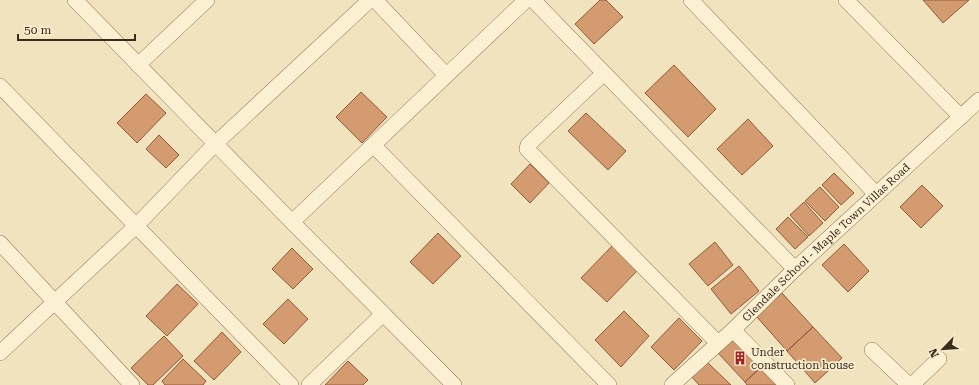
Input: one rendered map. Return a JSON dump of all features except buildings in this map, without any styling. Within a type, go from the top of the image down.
[{"type":"street","points":[[75,0],[215,144],[454,385]]},
{"type":"street","points":[[138,64],[207,0]]},
{"type":"street","points":[[0,353],[136,226],[215,144],[370,0]]},
{"type":"street","points":[[375,0],[446,75]]},
{"type":"street","points":[[292,222],[526,0]]},
{"type":"street","points":[[533,0],[795,269]]},
{"type":"street","points":[[691,0],[876,194]]},
{"type":"street","points":[[846,0],[961,116]]},
{"type":"street","points":[[604,73],[528,145],[527,149],[718,343]]},
{"type":"street","points":[[0,86],[292,385]]},
{"type":"street","name":"Glendale School - Maple Town Villas Road","points":[[672,385],[733,330],[795,269],[979,100]]},
{"type":"street","points":[[373,145],[609,385]]},
{"type":"street","points":[[0,243],[125,383]]},
{"type":"street","points":[[310,385],[383,314]]},
{"type":"street","points":[[733,330],[787,385]]},
{"type":"street","points":[[872,350],[908,385]]},
{"type":"street","points":[[912,385],[939,359]]},
{"type":"place","name":"Under construction house","points":[[740,358]]}]
